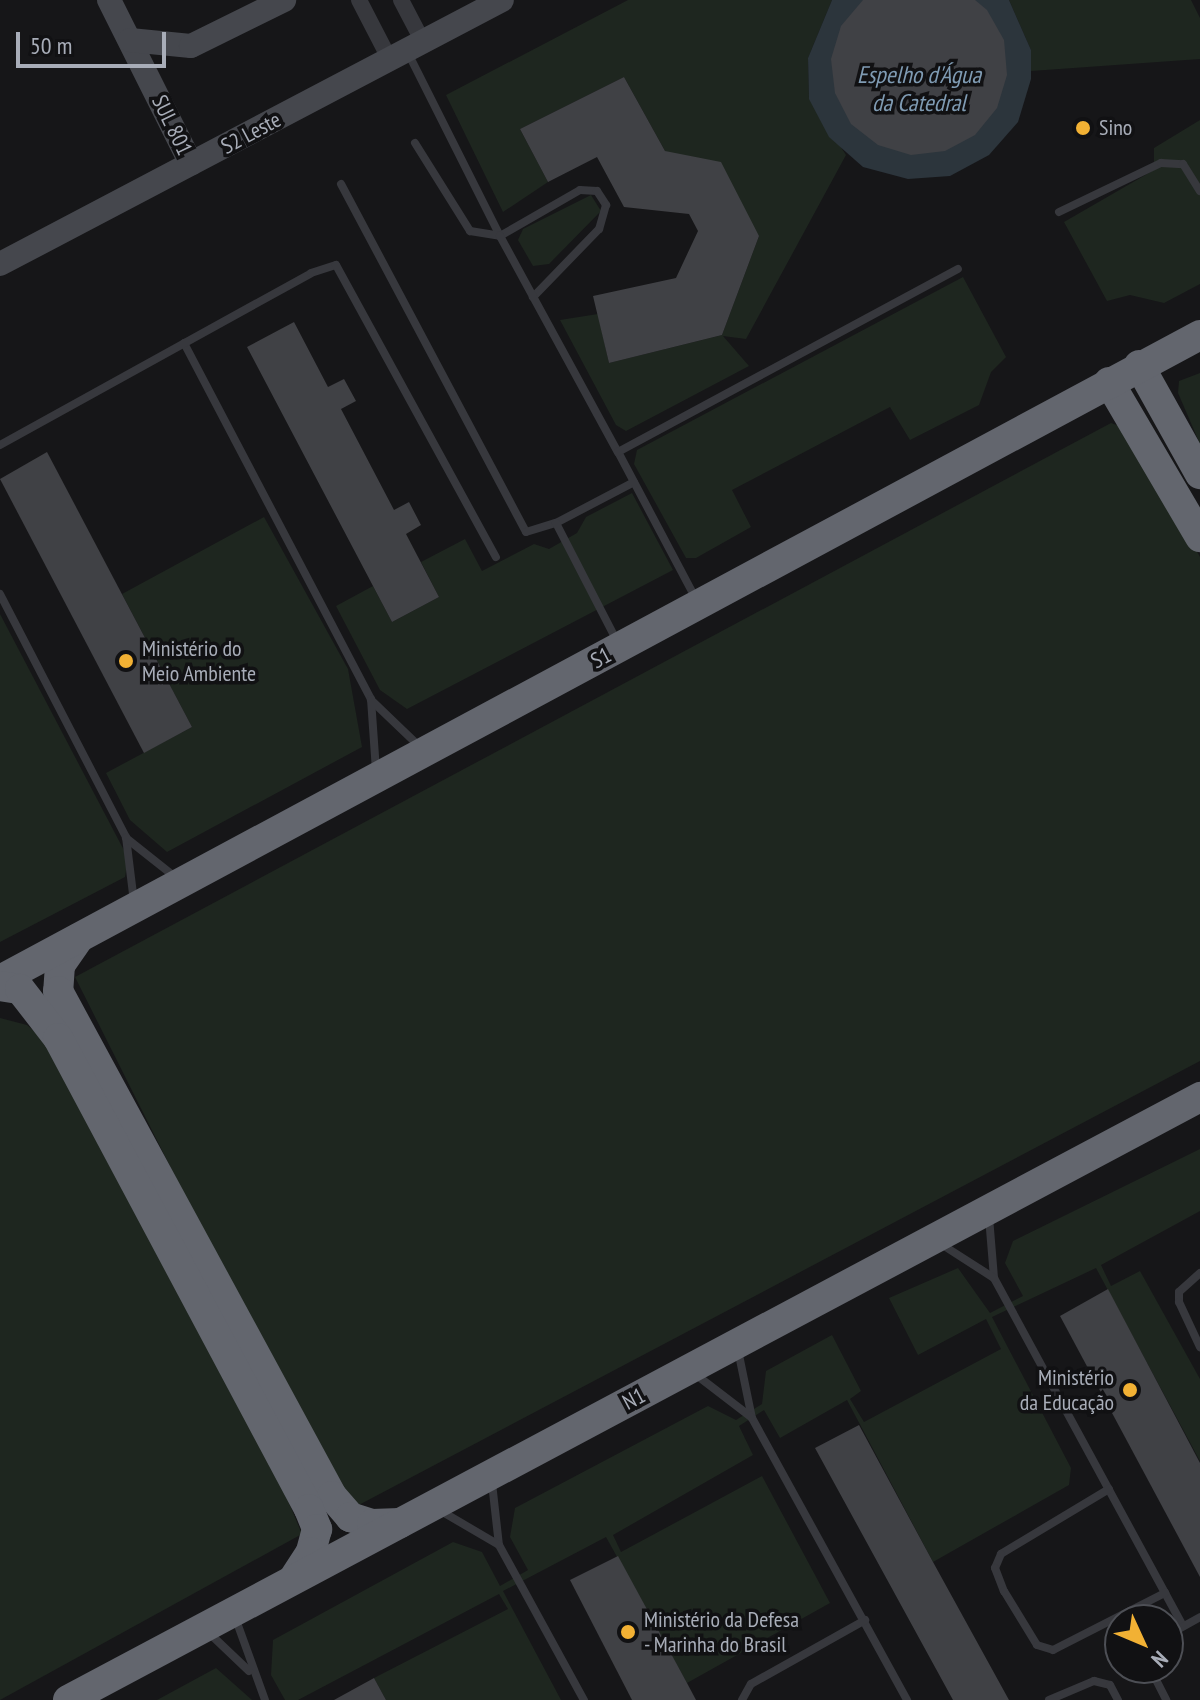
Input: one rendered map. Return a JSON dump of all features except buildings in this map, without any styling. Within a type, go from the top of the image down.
[{"type":"highway","name":"S1","points":[[0,980],[1139,365],[1200,335]]},
{"type":"highway","points":[[1139,365],[1200,474]]},
{"type":"highway","points":[[1109,382],[1200,537]]},
{"type":"highway","points":[[81,937],[60,965],[58,991],[332,1496],[350,1517],[372,1524],[404,1523]]},
{"type":"highway","points":[[0,986],[20,989],[58,1038],[309,1509],[317,1529],[294,1578]]},
{"type":"highway","name":"N1","points":[[68,1700],[1191,1105]]},
{"type":"main road","name":"SUL 801","points":[[109,0],[191,164]]},
{"type":"main road","points":[[130,40],[191,46],[284,0]]},
{"type":"main road","name":"S2 Leste","points":[[0,264],[502,0]]},
{"type":"street","points":[[359,0],[406,51]]},
{"type":"street","points":[[401,0],[406,51]]},
{"type":"lane","points":[[406,51],[500,236],[699,603]]},
{"type":"lane","points":[[415,143],[470,231],[500,236],[580,190],[597,191],[606,205],[599,229],[533,297]]},
{"type":"lane","points":[[1059,212],[1161,163],[1183,164],[1200,191]]},
{"type":"lane","points":[[341,184],[526,532],[556,523],[634,482]]},
{"type":"lane","points":[[0,445],[184,343],[336,265],[496,557]]},
{"type":"lane","points":[[618,452],[958,269]]},
{"type":"lane","points":[[184,343],[371,699],[426,752]]},
{"type":"lane","points":[[556,523],[620,647]]},
{"type":"lane","points":[[0,594],[126,837],[134,907]]},
{"type":"lane","points":[[371,699],[378,743],[375,779]]},
{"type":"lane","points":[[126,837],[180,881]]},
{"type":"lane","points":[[988,1210],[994,1278],[1171,1604]]},
{"type":"lane","points":[[933,1239],[994,1278]]},
{"type":"lane","points":[[1200,1273],[1179,1292],[1179,1302],[1200,1347]]},
{"type":"lane","points":[[737,1344],[752,1418],[907,1700]]},
{"type":"lane","points":[[690,1370],[752,1418]]},
{"type":"lane","points":[[491,1475],[499,1545],[584,1700]]},
{"type":"lane","points":[[1109,1489],[1001,1554],[995,1568],[1004,1591],[1037,1645],[1053,1650],[1165,1593]]},
{"type":"lane","points":[[433,1507],[499,1545]]},
{"type":"lane","points":[[233,1612],[250,1672],[265,1700]]},
{"type":"lane","points":[[742,1700],[751,1684],[865,1620]]},
{"type":"lane","points":[[203,1628],[250,1672]]},
{"type":"lane","points":[[1049,1700],[1094,1681],[1110,1685],[1118,1700]]},
{"type":"shaded area","points":[[628,0],[832,0],[808,58],[809,98],[846,155],[746,339],[723,336],[749,366],[626,431],[616,425],[560,320],[598,314],[609,363],[722,335],[759,236],[665,151],[624,77],[520,129],[548,182],[503,212],[446,95]]},
{"type":"shaded area","points":[[1009,0],[1191,0],[1200,18],[1200,59],[1031,71],[1031,50]]},
{"type":"shaded area","points":[[1200,120],[1200,284],[1164,303],[1130,295],[1107,301],[1064,222],[1154,170],[1154,148]]},
{"type":"shaded area","points":[[591,195],[601,211],[549,264],[533,266],[518,240],[523,229]]},
{"type":"shaded area","points":[[963,277],[1006,357],[991,372],[979,405],[910,440],[890,407],[732,490],[751,527],[696,558],[686,558],[634,464],[637,450]]},
{"type":"shaded area","points":[[1200,373],[1200,444],[1178,393],[1179,381]]},
{"type":"shaded area","points":[[1111,423],[1122,427],[1158,478],[1200,557],[1200,1061],[355,1507],[305,1435],[75,977]]},
{"type":"shaded area","points":[[632,493],[673,570],[407,709],[380,690],[336,606],[373,586],[392,622],[439,597],[421,562],[465,539],[482,571],[534,544],[549,549],[577,533],[586,517]]},
{"type":"shaded area","points":[[264,517],[348,669],[362,747],[167,852],[130,820],[106,773],[192,727],[122,594]]},
{"type":"shaded area","points":[[0,614],[128,858],[125,877],[0,942]]},
{"type":"shaded area","points":[[0,1018],[27,1025],[42,1038],[267,1451],[302,1534],[0,1700]]},
{"type":"shaded area","points":[[1200,1149],[1200,1211],[1101,1265],[1111,1286],[1140,1271],[1200,1379],[1200,1461],[1096,1268],[992,1317],[1071,1468],[1069,1485],[933,1562],[847,1400],[780,1438],[764,1410],[739,1426],[753,1455],[613,1535],[621,1552],[762,1476],[830,1603],[687,1683],[606,1537],[503,1591],[561,1700],[386,1700],[374,1678],[508,1609],[499,1594],[298,1700],[285,1700],[271,1675],[273,1640],[453,1542],[482,1552],[500,1586],[528,1570],[510,1537],[515,1508],[708,1406],[736,1420],[762,1404],[766,1371],[832,1335],[861,1391],[850,1399],[864,1422],[1001,1349],[986,1319],[918,1355],[889,1298],[958,1268],[990,1313],[1023,1296],[1005,1263],[1013,1241]]},
{"type":"shaded area","points":[[216,1668],[252,1700],[157,1700]]},
{"type":"water","name":"Espelho d'Água da Catedral","points":[[832,0],[1009,0],[1031,50],[1031,79],[1018,122],[989,155],[950,176],[908,179],[863,167],[829,137],[809,99],[808,58]]},
{"type":"place","name":"Sino","points":[[1083,128]]},
{"type":"place","name":"Ministério do Meio Ambiente","points":[[126,661]]},
{"type":"place","name":"Ministério da Educação","points":[[1130,1390]]},
{"type":"place","name":"Ministério da Defesa - Marinha do Brasil","points":[[628,1632]]}]
